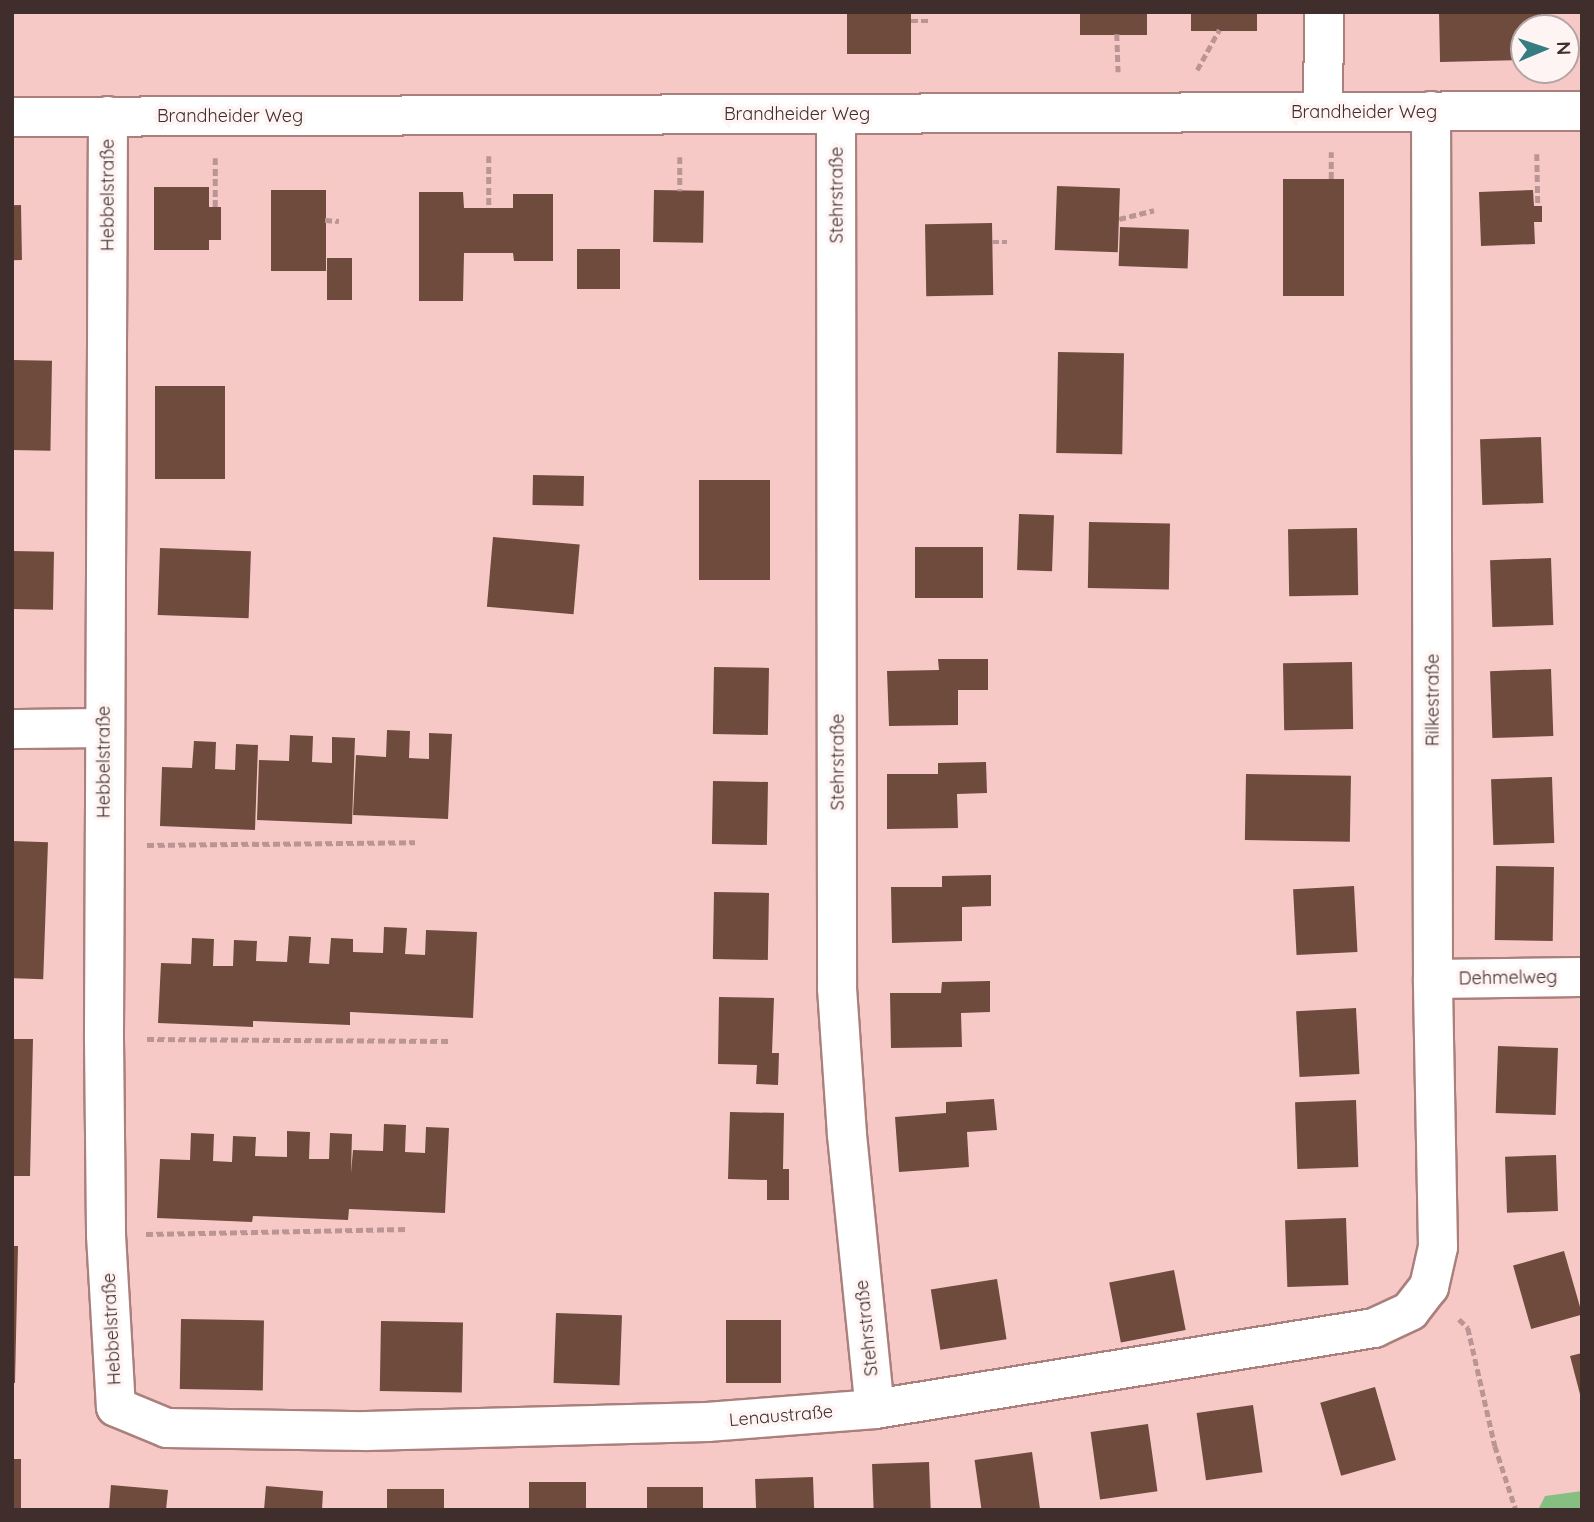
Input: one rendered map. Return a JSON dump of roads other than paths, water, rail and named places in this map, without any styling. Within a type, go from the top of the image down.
[{"type":"street","points":[[1323,112],[1324,12]]},
{"type":"street","name":"Rilkestraße","points":[[1429,1287],[1438,1247],[1433,979],[1431,111]]},
{"type":"street","name":"Brandheider Weg","points":[[12,117],[1582,111]]},
{"type":"street","name":"Stehrstraße","points":[[836,114],[837,988],[847,1135],[875,1409]]},
{"type":"street","name":"Hebbelstraße","points":[[108,116],[104,1039],[106,1234],[116,1407]]},
{"type":"street","points":[[12,729],[104,728]]},
{"type":"street","name":"Dehmelweg","points":[[1433,979],[1582,977]]},
{"type":"street","name":"Lenaustraße","points":[[116,1407],[167,1428],[366,1431],[707,1422],[875,1409],[1374,1328],[1410,1311],[1429,1287]]}]
